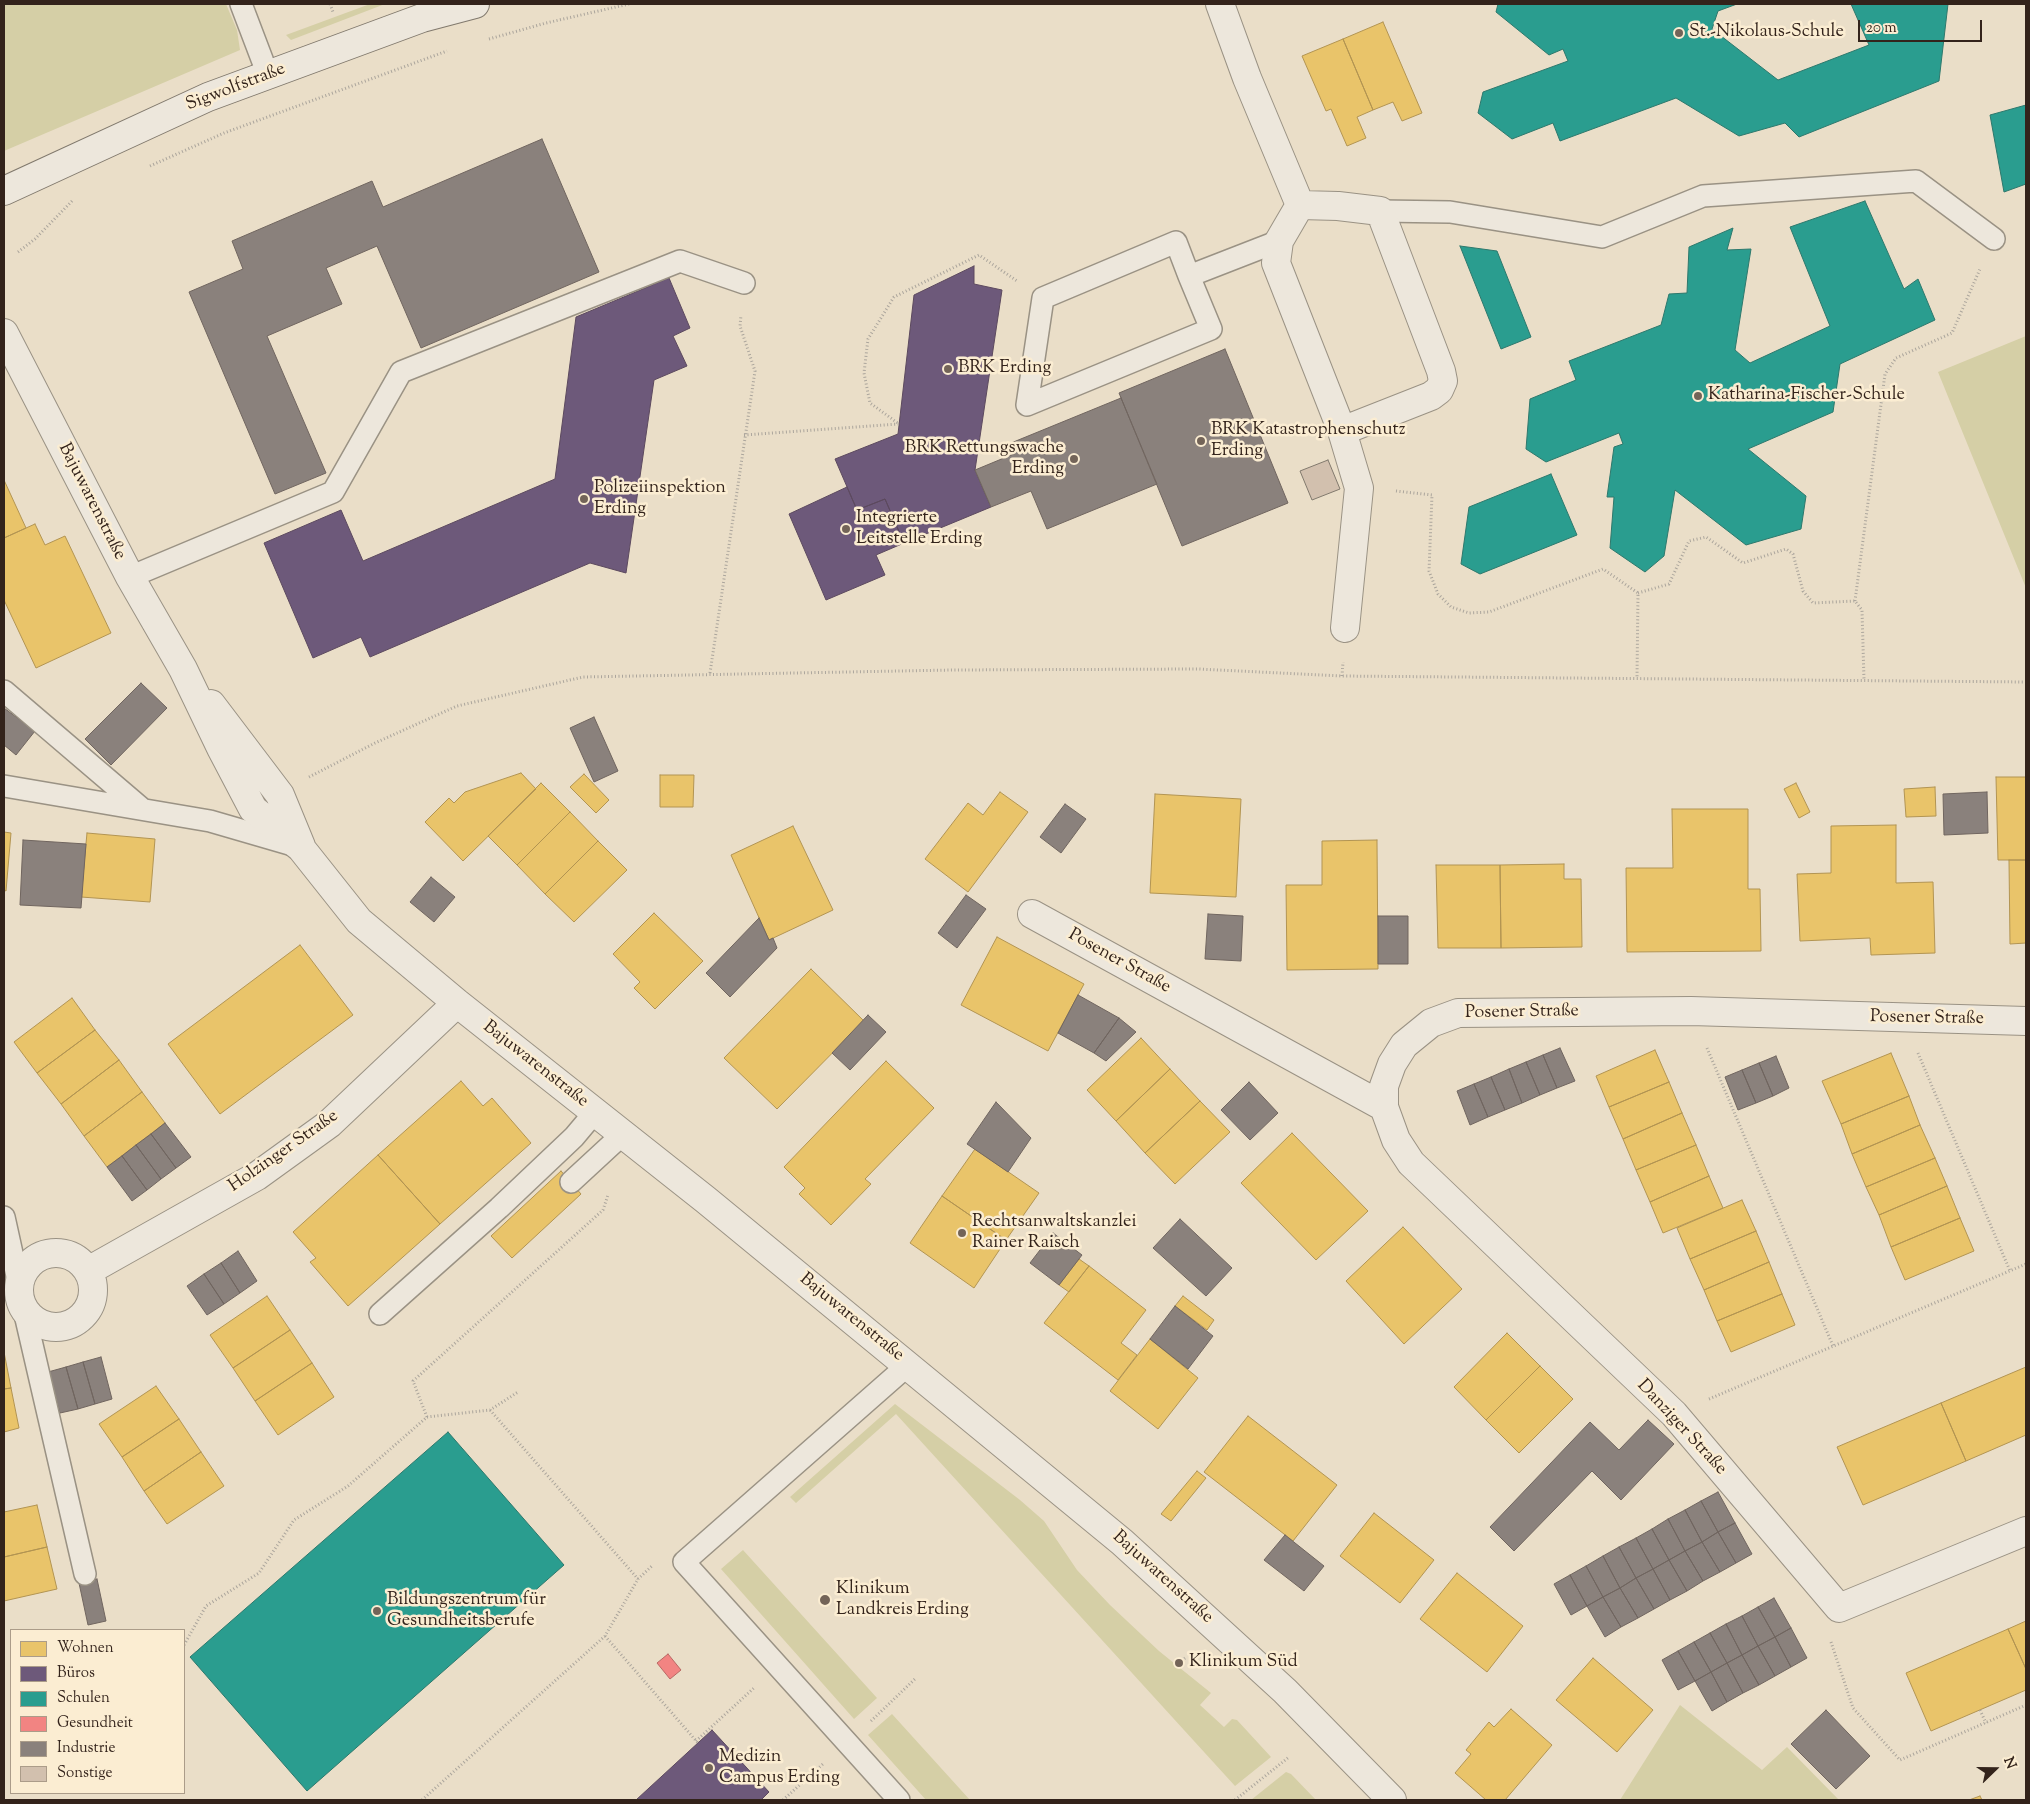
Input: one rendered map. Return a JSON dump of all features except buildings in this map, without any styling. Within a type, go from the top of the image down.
[{"type":"street","name":"Sigwolfstraße","points":[[4,191],[199,101],[422,18],[475,4]]},
{"type":"street","points":[[1220,4],[1247,78],[1300,205]]},
{"type":"street","points":[[1300,205],[1338,206],[1380,211],[1441,371],[1443,381],[1439,390],[1431,396],[1342,431]]},
{"type":"street","points":[[1300,205],[1278,241],[1276,263],[1342,431],[1359,488],[1345,628]]},
{"type":"street","name":"Bajuwarenstraße","points":[[4,333],[130,577],[183,670],[253,809],[301,848],[359,921],[457,1003],[632,1141],[908,1365],[1122,1542],[1285,1690],[1392,1800]]},
{"type":"street","name":"Posener Straße","points":[[1032,914],[1384,1106],[1384,1086],[1392,1064],[1404,1045],[1430,1023],[1458,1013],[1691,1011],[1903,1019],[2026,1021]]},
{"type":"street","name":"Holzinger Straße","points":[[88,1271],[257,1176],[281,1159],[329,1124],[457,1003]]},
{"type":"street","name":"Danziger Straße","points":[[1384,1106],[1396,1140],[1411,1163],[1674,1414],[1839,1608]]},
{"type":"street","points":[[48,1253],[71,1256],[81,1262],[88,1271],[94,1297],[81,1319],[69,1325],[50,1327],[33,1320],[22,1298],[22,1274],[28,1265],[48,1253]]},
{"type":"street","points":[[1839,1608],[2026,1531]]},
{"type":"lane","points":[[241,4],[268,75]]},
{"type":"lane","points":[[1380,211],[1450,212],[1602,237],[1702,196],[1916,181],[1994,239]]},
{"type":"lane","points":[[1189,276],[1278,241]]},
{"type":"lane","points":[[1176,242],[1189,276],[1211,329],[1027,405],[1043,298],[1176,242]]},
{"type":"lane","points":[[130,577],[333,492],[401,372],[680,261],[744,283]]},
{"type":"lane","points":[[4,691],[141,808]]},
{"type":"lane","points":[[4,786],[210,821],[301,848]]},
{"type":"lane","points":[[380,1314],[533,1176],[574,1136],[595,1112]]},
{"type":"lane","points":[[571,1182],[632,1141]]},
{"type":"lane","points":[[4,1217],[85,1574]]},
{"type":"lane","points":[[899,1800],[684,1562],[908,1365]]},
{"type":"path","points":[[330,4],[333,12]]},
{"type":"path","points":[[480,42],[546,23],[629,4]]},
{"type":"path","points":[[144,169],[224,133],[451,50]]},
{"type":"path","points":[[18,252],[35,239],[73,200],[82,196]]},
{"type":"path","points":[[1864,680],[1862,610],[1855,601],[1886,374],[1896,358],[1952,333],[1994,239]]},
{"type":"path","points":[[744,435],[899,424],[870,403],[864,373],[868,339],[894,298],[980,255],[1043,298]]},
{"type":"path","points":[[710,673],[744,435],[756,370],[740,326],[744,283]]},
{"type":"path","points":[[1359,488],[1432,495],[1429,571],[1438,594],[1451,607],[1469,613],[1489,612],[1603,569],[1638,593]]},
{"type":"path","points":[[1638,593],[1669,584],[1689,541],[1706,537],[1744,563],[1786,549],[1793,554],[1803,591],[1813,603],[1855,601]]},
{"type":"path","points":[[1637,678],[1638,593]]},
{"type":"path","points":[[303,781],[375,743],[457,706],[583,677],[710,673],[1198,669],[1342,676],[2026,682]]},
{"type":"path","points":[[1691,1011],[1833,1346]]},
{"type":"path","points":[[1903,1019],[2010,1271]]},
{"type":"path","points":[[427,1417],[413,1381],[603,1210],[612,1181],[632,1141]]},
{"type":"path","points":[[1674,1414],[2026,1264]]},
{"type":"path","points":[[185,1643],[206,1606],[259,1572],[294,1520],[348,1486],[427,1417],[490,1410],[518,1392]]},
{"type":"path","points":[[490,1410],[638,1579]]},
{"type":"path","points":[[422,1800],[605,1636],[638,1579],[658,1561]]},
{"type":"path","points":[[1839,1608],[1830,1640],[1853,1708],[1900,1760],[2026,1705]]},
{"type":"path","points":[[605,1636],[697,1742],[729,1711]]},
{"type":"path","points":[[1179,1663],[1185,1658]]},
{"type":"path","points":[[892,1702],[916,1678]]},
{"type":"path","points":[[1980,1710],[1986,1723]]},
{"type":"path","points":[[783,1800],[847,1742]]},
{"type":"path","points":[[1235,1800],[1289,1757]]},
{"type":"shaded area","points":[[4,4],[226,4],[237,30],[240,50],[4,151]]},
{"type":"shaded area","points":[[370,4],[385,4],[291,40],[286,35]]},
{"type":"shaded area","points":[[2026,336],[2026,588],[1938,372]]},
{"type":"shaded area","points":[[895,1404],[1020,1500],[1044,1521],[1077,1570],[1110,1605],[1159,1651],[1211,1693],[1200,1705],[1224,1727],[1232,1719],[1237,1720],[1271,1757],[1235,1786],[896,1414],[796,1503],[790,1497]]},
{"type":"shaded area","points":[[743,1550],[877,1698],[854,1719],[721,1569]]},
{"type":"shaded area","points":[[1680,1705],[1762,1770],[1787,1747],[1839,1800],[1620,1800]]},
{"type":"shaded area","points":[[892,1714],[970,1800],[926,1800],[868,1735]]},
{"type":"shaded area","points":[[1286,1772],[1291,1774],[1316,1800],[1251,1800]]},
{"type":"place","name":"St.-Nikolaus-Schule","points":[[1679,33]]},
{"type":"place","name":"BRK Erding","points":[[948,369]]},
{"type":"place","name":"Katharina-Fischer-Schule","points":[[1698,396]]},
{"type":"place","name":"BRK Katastrophenschutz Erding","points":[[1201,441]]},
{"type":"place","name":"BRK Rettungswache Erding","points":[[1074,459]]},
{"type":"place","name":"Polizeiinspektion Erding","points":[[584,499]]},
{"type":"place","name":"Integrierte Leitstelle Erding","points":[[846,529]]},
{"type":"place","name":"Rechtsanwaltskanzlei Rainer Raisch","points":[[962,1233]]},
{"type":"place","name":"Klinikum Landkreis Erding","points":[[825,1600]]},
{"type":"place","name":"Bildungszentrum für Gesundheitsberufe","points":[[377,1611]]},
{"type":"place","name":"Klinikum Süd","points":[[1179,1663]]},
{"type":"place","name":"Medizin Campus Erding","points":[[709,1768]]}]
